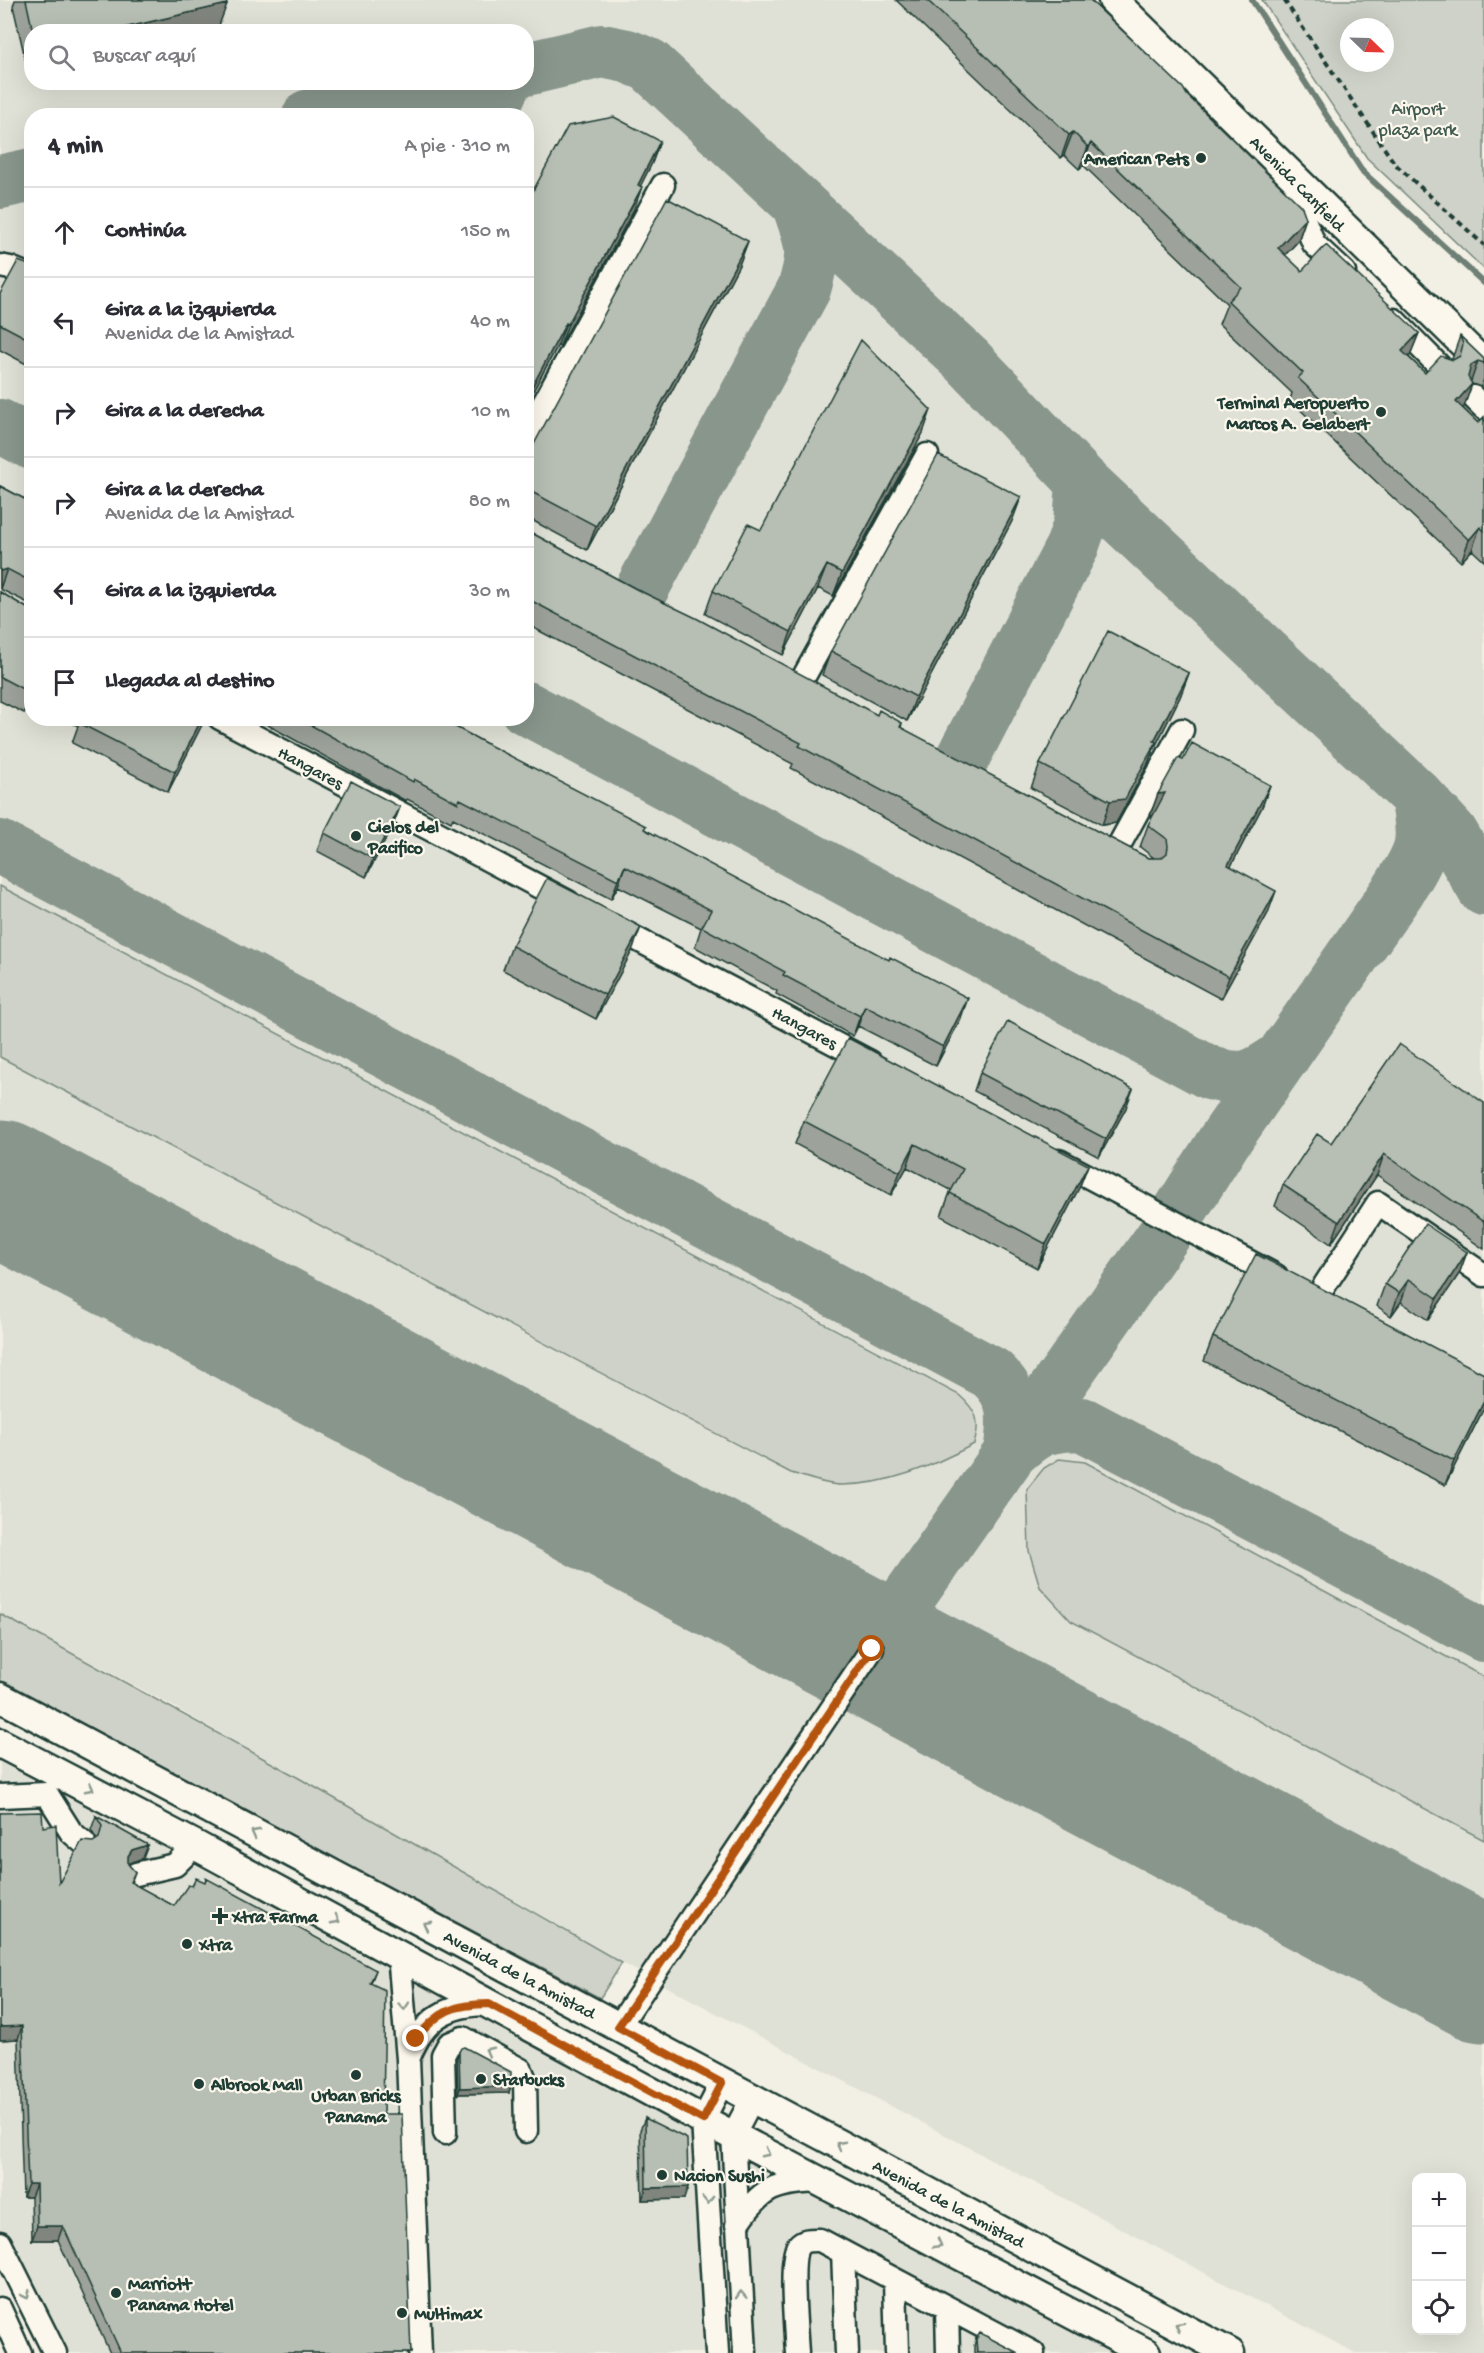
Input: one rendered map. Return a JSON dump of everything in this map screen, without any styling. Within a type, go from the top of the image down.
[{"type":"main road","name":"Avenida Canfield","points":[[1115,1],[1194,97],[1316,217],[1484,364]]},
{"type":"main road","name":"Avenida de la Amistad","points":[[0,1697],[1230,2353]]},
{"type":"main road","points":[[0,1743],[51,1782],[195,1845],[703,2120],[1146,2353]]},
{"type":"lane","points":[[534,421],[663,185]]},
{"type":"lane","points":[[1272,189],[1316,217],[1314,244],[1442,369]]},
{"type":"lane","points":[[0,266],[24,274]]},
{"type":"lane","points":[[802,680],[927,455]]},
{"type":"lane","points":[[781,670],[823,692]]},
{"type":"lane","name":"Hangares","points":[[235,726],[887,1071]]},
{"type":"lane","points":[[1117,849],[1182,730]]},
{"type":"lane","points":[[1096,838],[1137,862]]},
{"type":"lane","points":[[1035,1149],[1338,1308]]},
{"type":"lane","points":[[1317,1297],[1378,1203],[1484,1275]]},
{"type":"lane","points":[[618,2027],[872,1649]]},
{"type":"lane","points":[[0,1796],[51,1782],[70,1832],[84,1843]]},
{"type":"lane","points":[[136,1874],[175,1865],[195,1845]]},
{"type":"lane","points":[[399,1954],[408,2059],[420,2353]]},
{"type":"lane","points":[[408,2059],[416,2039],[430,2022],[448,2010],[468,2004],[489,2004]]},
{"type":"lane","points":[[445,2133],[443,2055],[448,2044],[463,2038],[522,2070],[525,2080],[526,2131]]},
{"type":"lane","points":[[717,2353],[703,2120],[722,2083]]},
{"type":"lane","points":[[745,2353],[733,2135],[752,2098]]},
{"type":"lane","points":[[737,2225],[749,2206],[779,2184],[818,2181]]},
{"type":"lane","points":[[797,2353],[794,2262],[798,2246],[805,2240],[820,2240],[1033,2353]]},
{"type":"lane","points":[[0,2243],[55,2353]]},
{"type":"lane","points":[[843,2252],[847,2353]]},
{"type":"lane","points":[[895,2280],[897,2353]]},
{"type":"lane","points":[[947,2308],[948,2353]]},
{"type":"lane","points":[[0,2310],[20,2353]]},
{"type":"path","points":[[1284,0],[1395,164],[1484,245]]},
{"type":"shaded area","points":[[0,0],[1058,0],[1304,235],[1270,270],[1293,293],[1318,267],[1411,355],[1394,373],[1417,395],[1451,358],[1482,388],[1448,424],[1484,431],[1484,2353],[1355,2353],[622,1963],[169,1704],[0,1614]]},
{"type":"shaded area","name":"Albrook Mall","points":[[0,1760],[371,1959],[399,1954],[1146,2353],[55,2353],[0,2243]]},
{"type":"green space","name":"Airport plaza park","points":[[1262,0],[1484,0],[1484,269],[1367,158]]},
{"type":"green space","points":[[0,886],[959,1395],[974,1411],[976,1417],[977,1429],[974,1444],[926,1467],[876,1482],[835,1485],[791,1473],[0,1057]]},
{"type":"green space","points":[[1059,1459],[1085,1462],[1484,1677],[1484,1840],[1071,1621],[1040,1587],[1029,1551],[1027,1489],[1044,1468]]},
{"type":"green space","points":[[0,1614],[290,1773],[622,1963],[600,1998],[0,1681]]},
{"type":"building","points":[[26,0],[226,0],[227,4],[141,24],[31,24]]},
{"type":"building","points":[[927,0],[1090,0],[1183,88],[1187,95],[1302,207],[1306,218],[1278,248],[1302,271],[1326,245],[1419,333],[1402,351],[1425,373],[1441,356],[1453,360],[1460,356],[1463,344],[1460,336],[1484,359],[1484,363],[1478,361],[1471,365],[1468,377],[1472,384],[1456,402],[1478,423],[1484,417],[1484,531],[1480,527],[1469,540],[1298,378],[1303,373],[1228,301],[1241,287],[1091,143],[1088,147],[1073,132],[1069,135]]},
{"type":"building","points":[[614,117],[660,141],[638,185],[642,187],[534,383],[534,189],[568,126]]},
{"type":"building","points":[[667,198],[748,241],[596,526],[534,493],[534,444]]},
{"type":"building","points":[[18,261],[24,263],[24,337],[0,324],[0,294]]},
{"type":"building","points":[[861,340],[931,410],[842,573],[827,565],[791,632],[713,591],[748,524],[761,530]]},
{"type":"building","points":[[938,455],[1021,497],[916,697],[831,651]]},
{"type":"building","points":[[0,486],[24,499],[24,578],[7,569],[0,571]]},
{"type":"building","points":[[534,534],[877,715],[879,710],[902,723],[900,727],[1148,858],[1161,858],[1167,853],[1167,839],[1148,825],[1165,793],[1158,794],[1178,758],[1183,760],[1192,743],[1270,785],[1228,865],[1276,891],[1229,977],[799,746],[801,743],[534,602]]},
{"type":"building","points":[[0,592],[24,606],[24,690],[0,677]]},
{"type":"building","points":[[1108,631],[1189,673],[1154,741],[1156,742],[1125,799],[1110,801],[1040,764]]},
{"type":"building","points":[[85,726],[198,726],[175,772]]},
{"type":"building","points":[[312,726],[454,726],[646,826],[644,829],[889,960],[890,957],[968,998],[943,1047],[865,1006],[860,1016],[783,975],[785,972],[702,927],[711,910],[625,866],[618,880],[460,799],[458,803],[414,779],[413,782]]},
{"type":"building","name":"Cielos del Pacifico","points":[[351,781],[400,807],[373,859],[324,833]]},
{"type":"building","points":[[547,878],[641,927],[605,995],[512,946]]},
{"type":"building","points":[[1008,1021],[1133,1089],[1106,1139],[980,1073]]},
{"type":"building","points":[[848,1038],[1088,1165],[1046,1244],[950,1193],[963,1169],[915,1144],[900,1172],[804,1121]]},
{"type":"building","points":[[1399,1044],[1484,1103],[1484,1222],[1384,1154],[1339,1222],[1283,1185],[1317,1134],[1331,1143]]},
{"type":"building","points":[[1425,1224],[1467,1252],[1437,1298],[1409,1279],[1399,1293],[1385,1284]]},
{"type":"building","points":[[1256,1254],[1484,1374],[1484,1401],[1454,1461],[1213,1337]]},
{"type":"building","name":"Albrook Mall","points":[[42,1812],[43,1827],[56,1825],[59,1883],[82,1841],[93,1842],[99,1838],[102,1826],[96,1816],[148,1845],[132,1850],[128,1856],[128,1864],[135,1872],[130,1882],[174,1906],[188,1885],[192,1886],[196,1878],[205,1882],[206,1878],[376,1970],[370,1983],[385,1990],[383,2114],[402,2114],[411,2353],[121,2353],[63,2226],[37,2226],[36,2184],[28,2184],[22,2026],[0,2027],[0,1813]]},
{"type":"building","name":"Starbucks","points":[[464,2047],[511,2072],[511,2086],[460,2088],[459,2052]]},
{"type":"building","name":"Nacion Sushi","points":[[645,2118],[687,2139],[688,2187],[646,2188]]},
{"type":"building","points":[[980,2333],[1018,2353],[977,2353],[976,2339]]},
{"type":"waterway","points":[[1252,0],[1363,172],[1484,283]]},
{"type":"taxiway","points":[[534,67],[602,51],[627,56],[649,65],[968,361],[1083,482],[1417,796],[1451,833],[1484,889]]},
{"type":"taxiway","points":[[345,108],[427,90]]},
{"type":"taxiway","points":[[492,108],[501,90]]},
{"type":"taxiway","points":[[0,182],[24,177]]},
{"type":"taxiway","points":[[636,600],[804,289],[810,265],[811,247],[799,206]]},
{"type":"taxiway","points":[[0,426],[24,439]]},
{"type":"taxiway","points":[[959,765],[1072,547],[1080,524],[1083,482]]},
{"type":"taxiway","points":[[534,712],[1210,1073],[1241,1078],[1257,1073],[1283,1057]]},
{"type":"taxiway","points":[[872,1649],[1173,1222],[1224,1141],[1399,889],[1414,864],[1421,845],[1422,825],[1417,796]]},
{"type":"taxiway","points":[[0,847],[991,1373],[1006,1391],[1010,1400],[1013,1419],[1010,1453]]},
{"type":"taxiway","points":[[1010,1453],[1043,1429],[1059,1425],[1082,1424],[1484,1635]]},
{"type":"runway","points":[[0,1187],[1484,1975]]},
{"type":"place","name":"American Pets","points":[[1201,158]]},
{"type":"place","name":"Terminal Aeropuerto Marcos A. Gelabert","points":[[1381,412]]},
{"type":"place","name":"Cielos del Pacifico","points":[[356,836]]},
{"type":"place","name":"Xtra Farma","points":[[220,1916]]},
{"type":"place","name":"Xtra","points":[[187,1944]]},
{"type":"place","name":"Urban Bricks Panama","points":[[356,2075]]},
{"type":"place","name":"Starbucks","points":[[481,2079]]},
{"type":"place","name":"Albrook Mall","points":[[199,2084]]},
{"type":"place","name":"Nacion Sushi","points":[[662,2175]]},
{"type":"place","name":"Marriott Panama Hotel","points":[[116,2293]]},
{"type":"place","name":"Multimax","points":[[402,2313]]},
{"type":"route","points":[[416,2039],[430,2022],[448,2010],[468,2004],[489,2004],[703,2120],[722,2083],[618,2027],[872,1649]]}]
